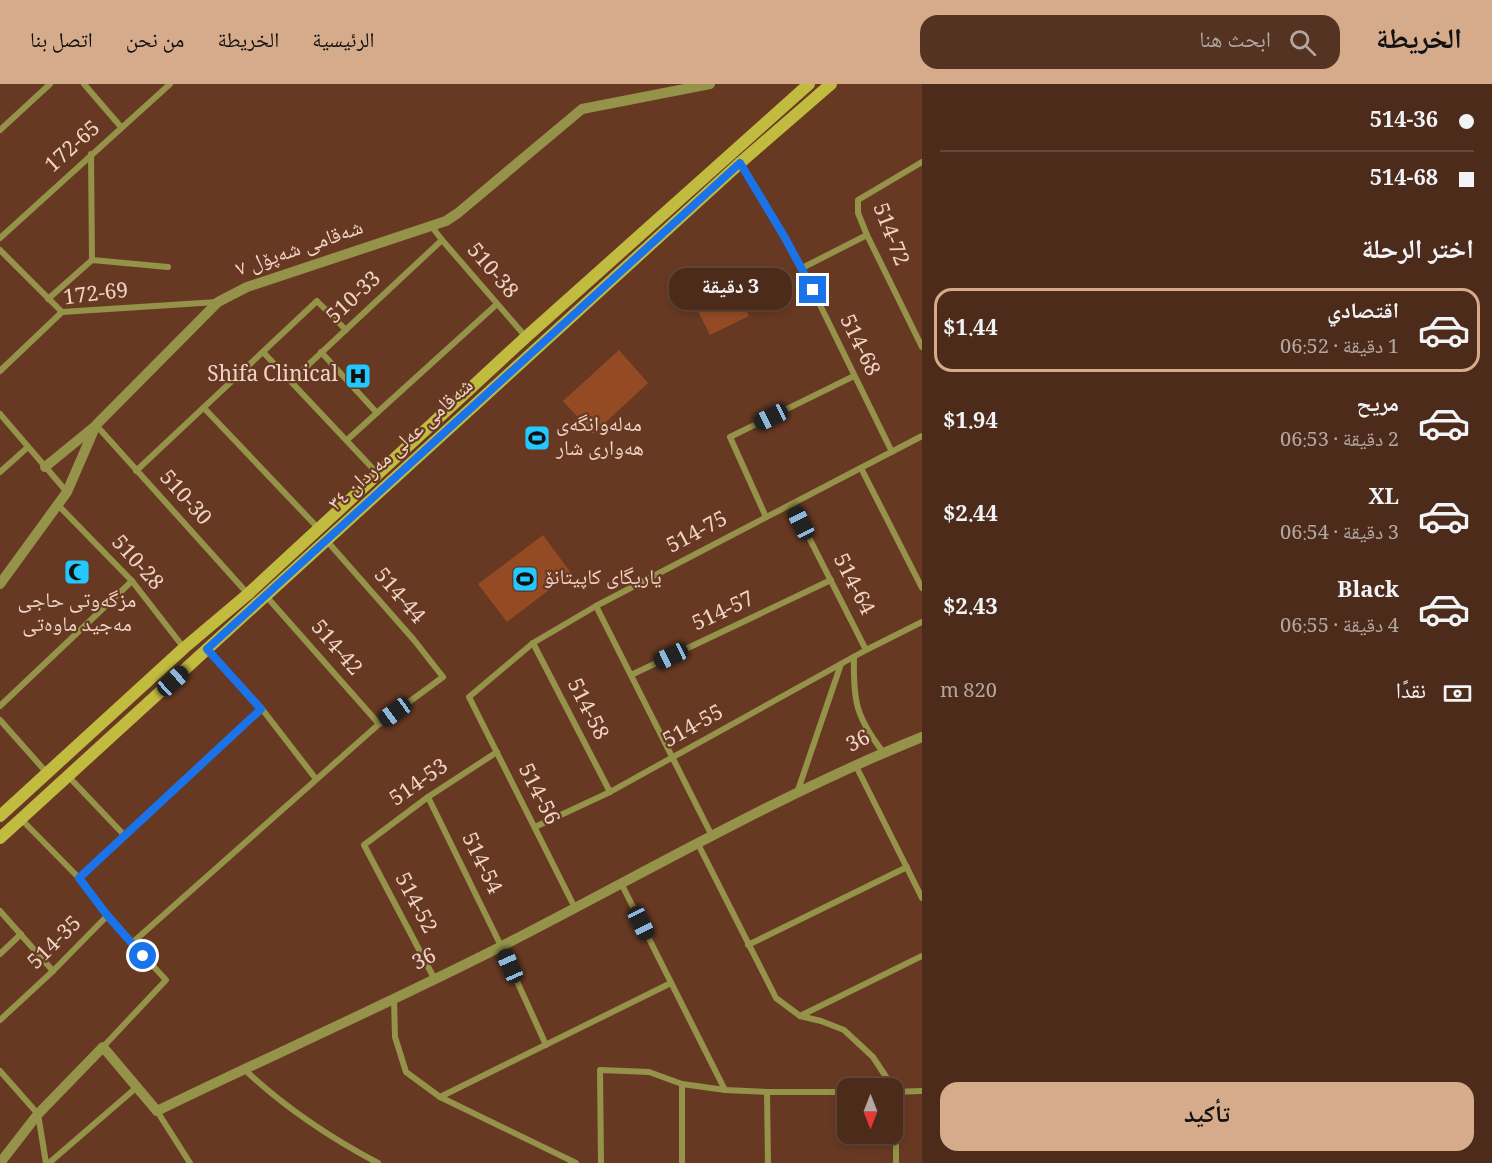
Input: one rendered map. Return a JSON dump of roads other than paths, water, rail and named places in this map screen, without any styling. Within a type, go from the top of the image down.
[{"type":"main road","name":"شەقامی عەلی مەردان ٣٤","points":[[0,816],[184,648],[248,594],[526,337],[809,84]]},
{"type":"main road","name":"شەقامی عەلی مەردان ٣٤","points":[[0,838],[740,163],[831,84]]},
{"type":"street","points":[[0,130],[50,84]]},
{"type":"street","points":[[84,84],[121,127]]},
{"type":"street","name":"172-65","points":[[0,238],[170,84]]},
{"type":"street","name":"شەقامی شەپۆل ٧","points":[[0,584],[67,492],[96,425],[218,302],[247,287],[432,227],[458,213],[582,109],[710,84]]},
{"type":"street","points":[[91,154],[92,260]]},
{"type":"street","name":"514-72","points":[[922,162],[858,200],[858,213],[867,235],[922,347]]},
{"type":"street","name":"514-68","points":[[740,163],[802,268],[892,452]]},
{"type":"street","name":"510-38","points":[[432,227],[526,337]]},
{"type":"street","points":[[802,268],[867,235]]},
{"type":"street","name":"510-33","points":[[291,381],[442,240]]},
{"type":"street","points":[[0,250],[62,312]]},
{"type":"street","points":[[48,299],[92,260],[168,267]]},
{"type":"street","points":[[136,471],[317,301],[346,330]]},
{"type":"street","name":"172-69","points":[[0,370],[62,312],[218,302]]},
{"type":"street","points":[[347,441],[497,304]]},
{"type":"street","points":[[263,352],[378,474]]},
{"type":"street","points":[[321,352],[377,413]]},
{"type":"street","points":[[766,517],[730,437],[854,376]]},
{"type":"street","points":[[204,408],[319,529]]},
{"type":"street","points":[[0,414],[67,492]]},
{"type":"street","points":[[45,467],[96,425]]},
{"type":"street","name":"510-30","points":[[96,425],[248,594]]},
{"type":"street","name":"514-75","points":[[469,697],[533,643],[596,606],[922,436]]},
{"type":"street","points":[[0,472],[28,447]]},
{"type":"street","points":[[861,468],[922,588]]},
{"type":"street","name":"514-64","points":[[792,504],[866,650]]},
{"type":"street","name":"510-28","points":[[58,505],[132,581],[184,648]]},
{"type":"street","name":"514-44","points":[[327,541],[414,640],[443,677],[379,724]]},
{"type":"street","name":"514-57","points":[[631,675],[831,580]]},
{"type":"street","points":[[0,706],[132,581]]},
{"type":"street","name":"514-42","points":[[266,596],[379,724]]},
{"type":"street","points":[[596,606],[711,836]]},
{"type":"street","name":"514-55","points":[[535,827],[673,759],[866,650],[922,622]]},
{"type":"street","name":"514-58","points":[[533,643],[610,792]]},
{"type":"street","points":[[207,649],[261,709],[316,779]]},
{"type":"street","points":[[854,657],[853,690],[860,713],[866,729],[883,752]]},
{"type":"street","points":[[796,794],[841,664]]},
{"type":"street","name":"514-56","points":[[469,697],[575,908]]},
{"type":"street","points":[[79,878],[261,709]]},
{"type":"street","points":[[0,720],[47,773]]},
{"type":"street","points":[[132,943],[379,724]]},
{"type":"street","name":"36","points":[[157,1111],[501,946],[697,842],[883,752],[922,736]]},
{"type":"street","name":"514-53","points":[[364,844],[428,797],[497,752]]},
{"type":"street","points":[[856,766],[922,898]]},
{"type":"street","points":[[68,776],[125,836]]},
{"type":"street","name":"514-54","points":[[428,797],[501,946],[546,1045]]},
{"type":"street","points":[[0,1163],[38,1114],[166,980],[107,915],[79,878],[21,819]]},
{"type":"street","points":[[697,842],[776,998],[800,1016],[844,1030],[873,1057],[886,1078]]},
{"type":"street","name":"514-52","points":[[364,844],[434,978]]},
{"type":"street","points":[[748,945],[907,867]]},
{"type":"street","points":[[621,882],[725,1090]]},
{"type":"street","points":[[0,911],[53,971]]},
{"type":"street","name":"514-35","points":[[0,1020],[53,971],[107,915]]},
{"type":"street","points":[[0,954],[21,934]]},
{"type":"street","points":[[800,1016],[922,956]]},
{"type":"street","points":[[440,1097],[671,983]]},
{"type":"street","points":[[394,998],[395,1037],[406,1072],[440,1097],[576,1163]]},
{"type":"street","points":[[103,1047],[157,1111],[190,1163]]},
{"type":"street","points":[[243,1069],[282,1103],[344,1144],[378,1163]]},
{"type":"street","points":[[601,1163],[600,1070],[649,1072],[682,1084],[725,1090],[837,1092]]},
{"type":"street","points":[[0,1071],[38,1114],[48,1163],[136,1087]]},
{"type":"street","points":[[682,1084],[682,1163]]},
{"type":"street","points":[[903,1092],[922,1091]]},
{"type":"street","points":[[767,1092],[768,1163]]},
{"type":"street","points":[[895,1144],[896,1163]]},
{"type":"place","name":"Shifa Clinical","points":[[358,376]]},
{"type":"place","name":"مەلەوانگەی هەواری شار","points":[[537,438]]},
{"type":"place","name":"مزگەوتی حاجی مەجید ماوەتی","points":[[77,572]]},
{"type":"place","name":"یاریگای کاپیتانۆ","points":[[525,579]]}]
